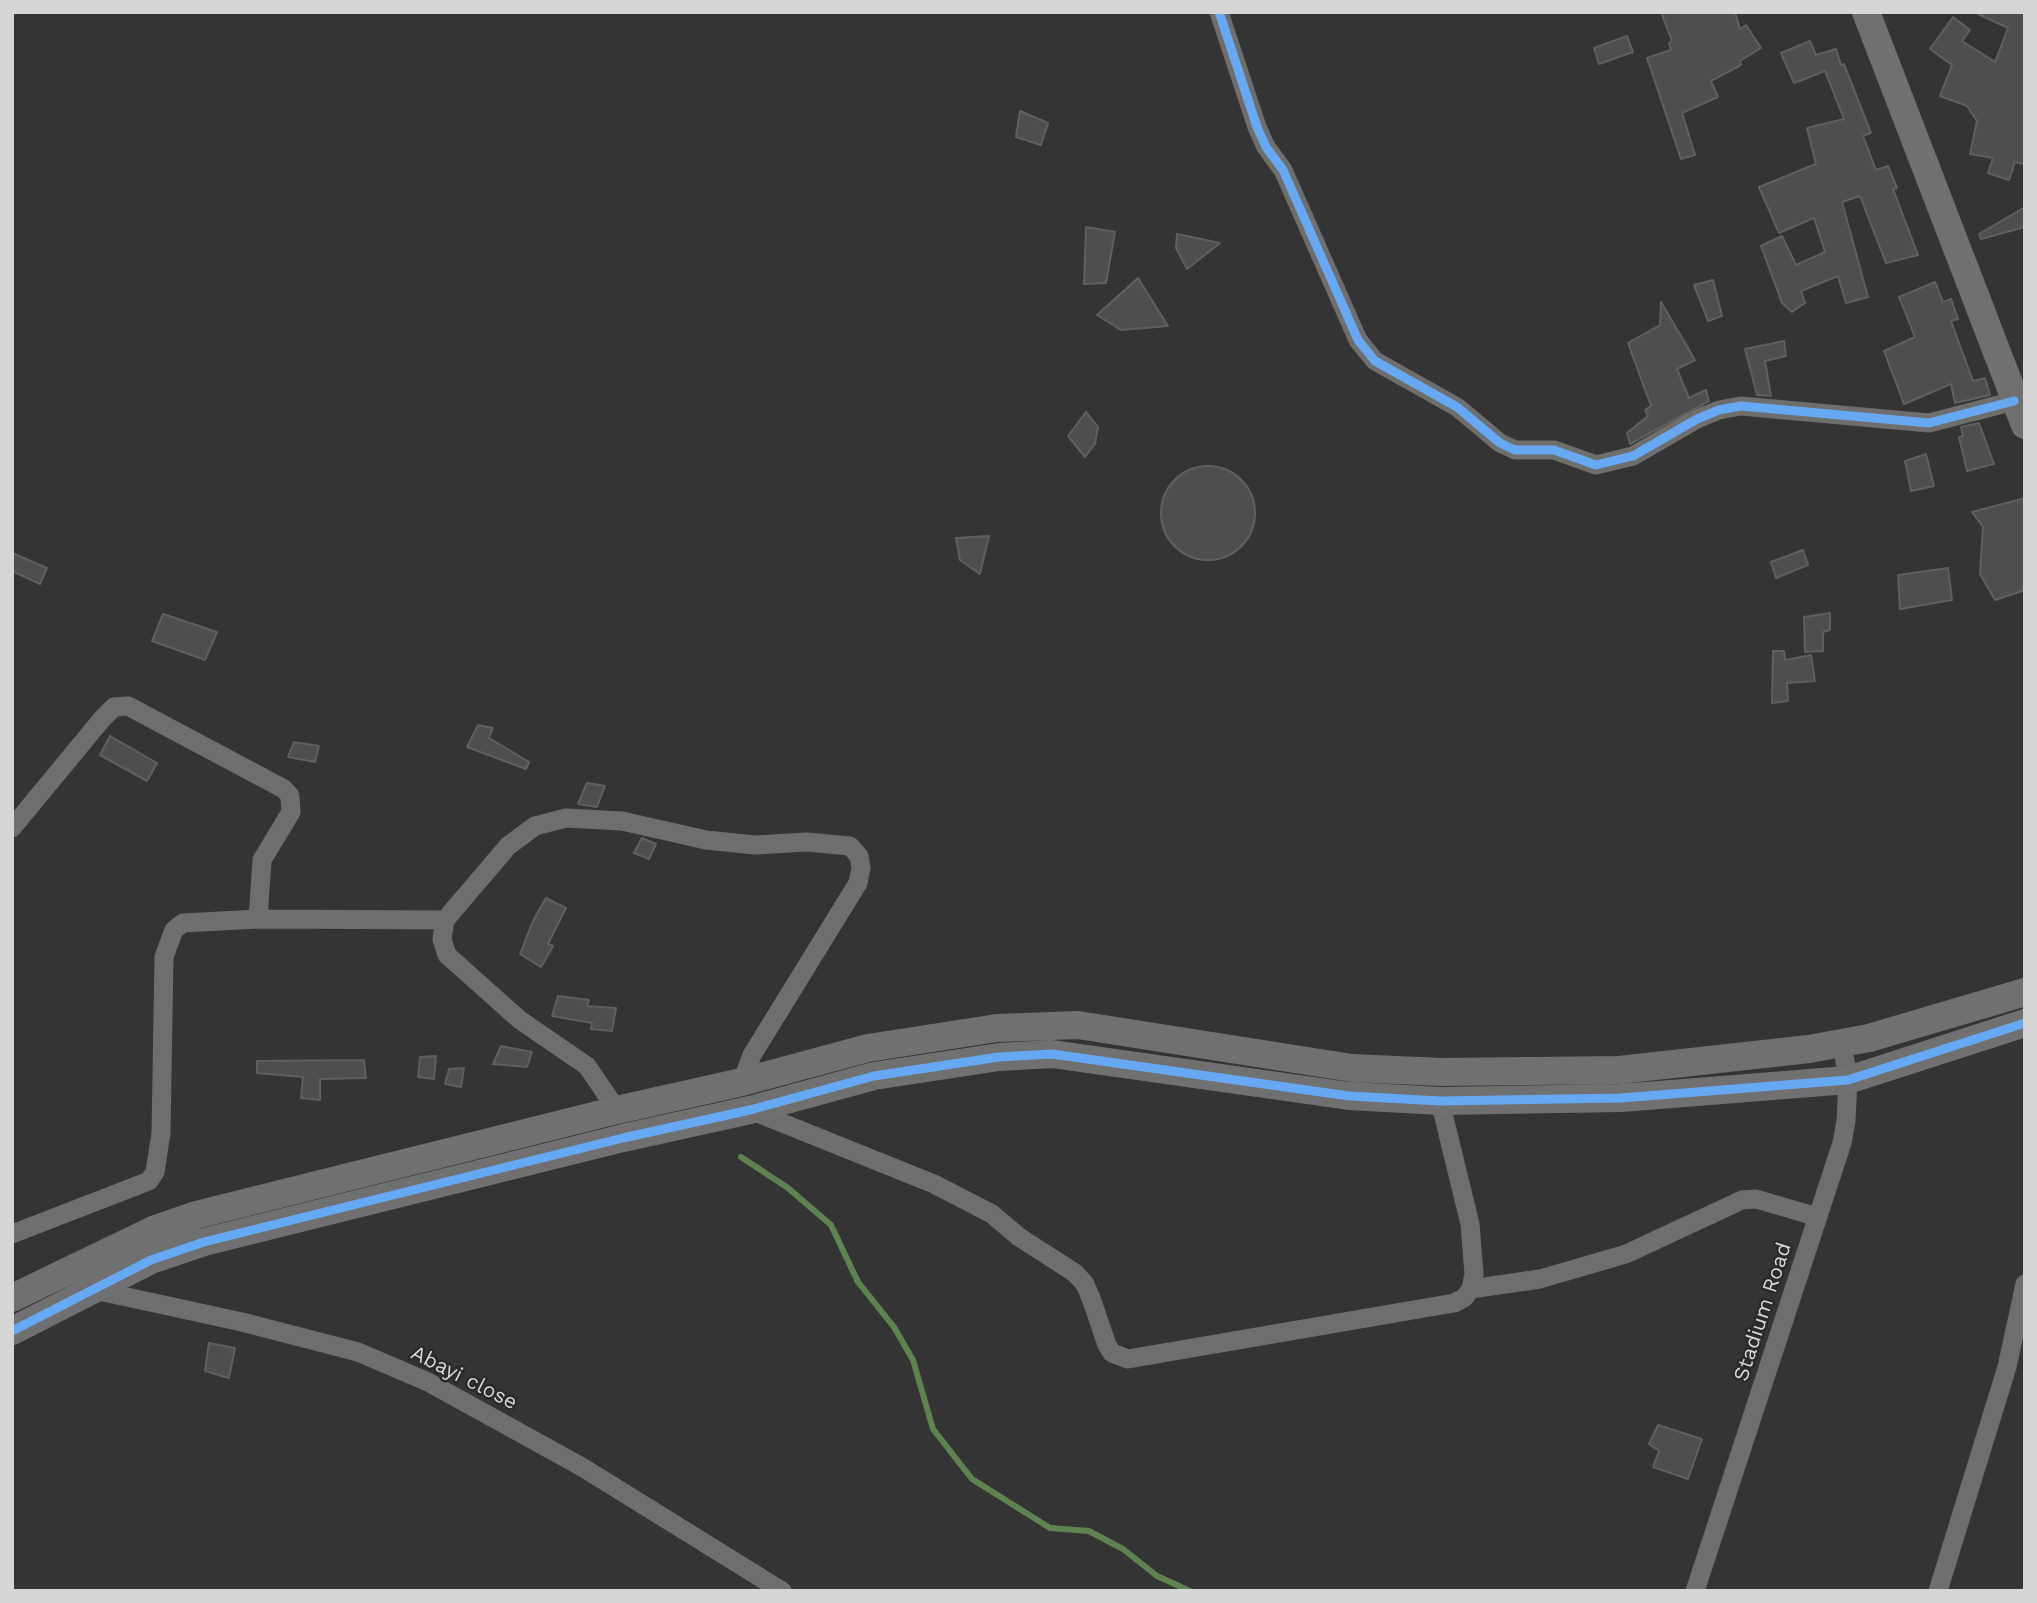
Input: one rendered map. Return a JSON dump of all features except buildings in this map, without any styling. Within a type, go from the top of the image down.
[{"type":"street","points":[[1219,12],[1257,127],[1266,147],[1283,170],[1358,340],[1376,361],[1457,407],[1500,443],[1515,450],[1554,450],[1596,465],[1633,456],[1697,419],[1719,410],[1741,406],[1917,423],[2019,413],[1866,12]]},
{"type":"street","points":[[12,828],[102,719],[114,707],[128,706],[284,789],[290,796],[291,812],[262,860],[258,919]]},
{"type":"street","points":[[617,1110],[587,1066],[520,1020],[447,955],[442,939],[445,920],[508,846],[534,826],[566,818],[622,821],[706,841],[755,845],[807,842],[850,846],[859,856],[862,868],[859,883],[752,1055],[742,1082]]},
{"type":"street","points":[[12,1234],[149,1181],[155,1172],[161,1133],[164,957],[168,942],[183,923],[258,919],[445,920]]},
{"type":"street","points":[[13,1297],[153,1230],[195,1215],[617,1110],[742,1082],[869,1048],[997,1028],[1054,1025],[1141,1032],[1352,1068],[1441,1072],[1619,1070],[1869,1038],[2025,992]]},
{"type":"street","points":[[12,1331],[151,1260],[204,1242],[623,1138],[750,1110],[874,1076],[999,1057],[1052,1054],[1349,1096],[1440,1101],[1621,1098],[1848,1080],[2025,1023]]},
{"type":"street","name":"Stadium Road","points":[[1695,1591],[1842,1143],[1848,1080],[1842,1043]]},
{"type":"street","points":[[750,1110],[934,1184],[992,1214],[1019,1237],[1074,1273],[1085,1284],[1107,1346],[1120,1357],[1128,1359],[1454,1303],[1464,1298],[1471,1289],[1474,1274],[1470,1224],[1440,1101]]},
{"type":"street","points":[[1471,1289],[1540,1279],[1626,1254],[1742,1200],[1756,1199],[1818,1216]]},
{"type":"street","points":[[1938,1591],[2007,1367],[2025,1284]]},
{"type":"street","name":"Abayi close","points":[[90,1289],[242,1321],[358,1352],[428,1382],[582,1467],[782,1591]]},
{"type":"waterway","points":[[741,1157],[788,1188],[831,1225],[858,1282],[894,1327],[913,1360],[933,1429],[972,1479],[1050,1528],[1089,1531],[1123,1549],[1157,1576],[1190,1591]]},
{"type":"cycle path","points":[[1219,12],[1257,127],[1266,147],[1283,170],[1358,340],[1375,361],[1457,407],[1500,443],[1515,450],[1554,450],[1596,465],[1633,456],[1697,419],[1719,410],[1741,406],[1929,423],[2014,401]]},
{"type":"cycle path","points":[[12,1331],[151,1260],[204,1242],[623,1138],[750,1110],[874,1076],[999,1057],[1052,1054],[1349,1096],[1440,1101],[1621,1098],[1848,1080],[2025,1023]]}]
